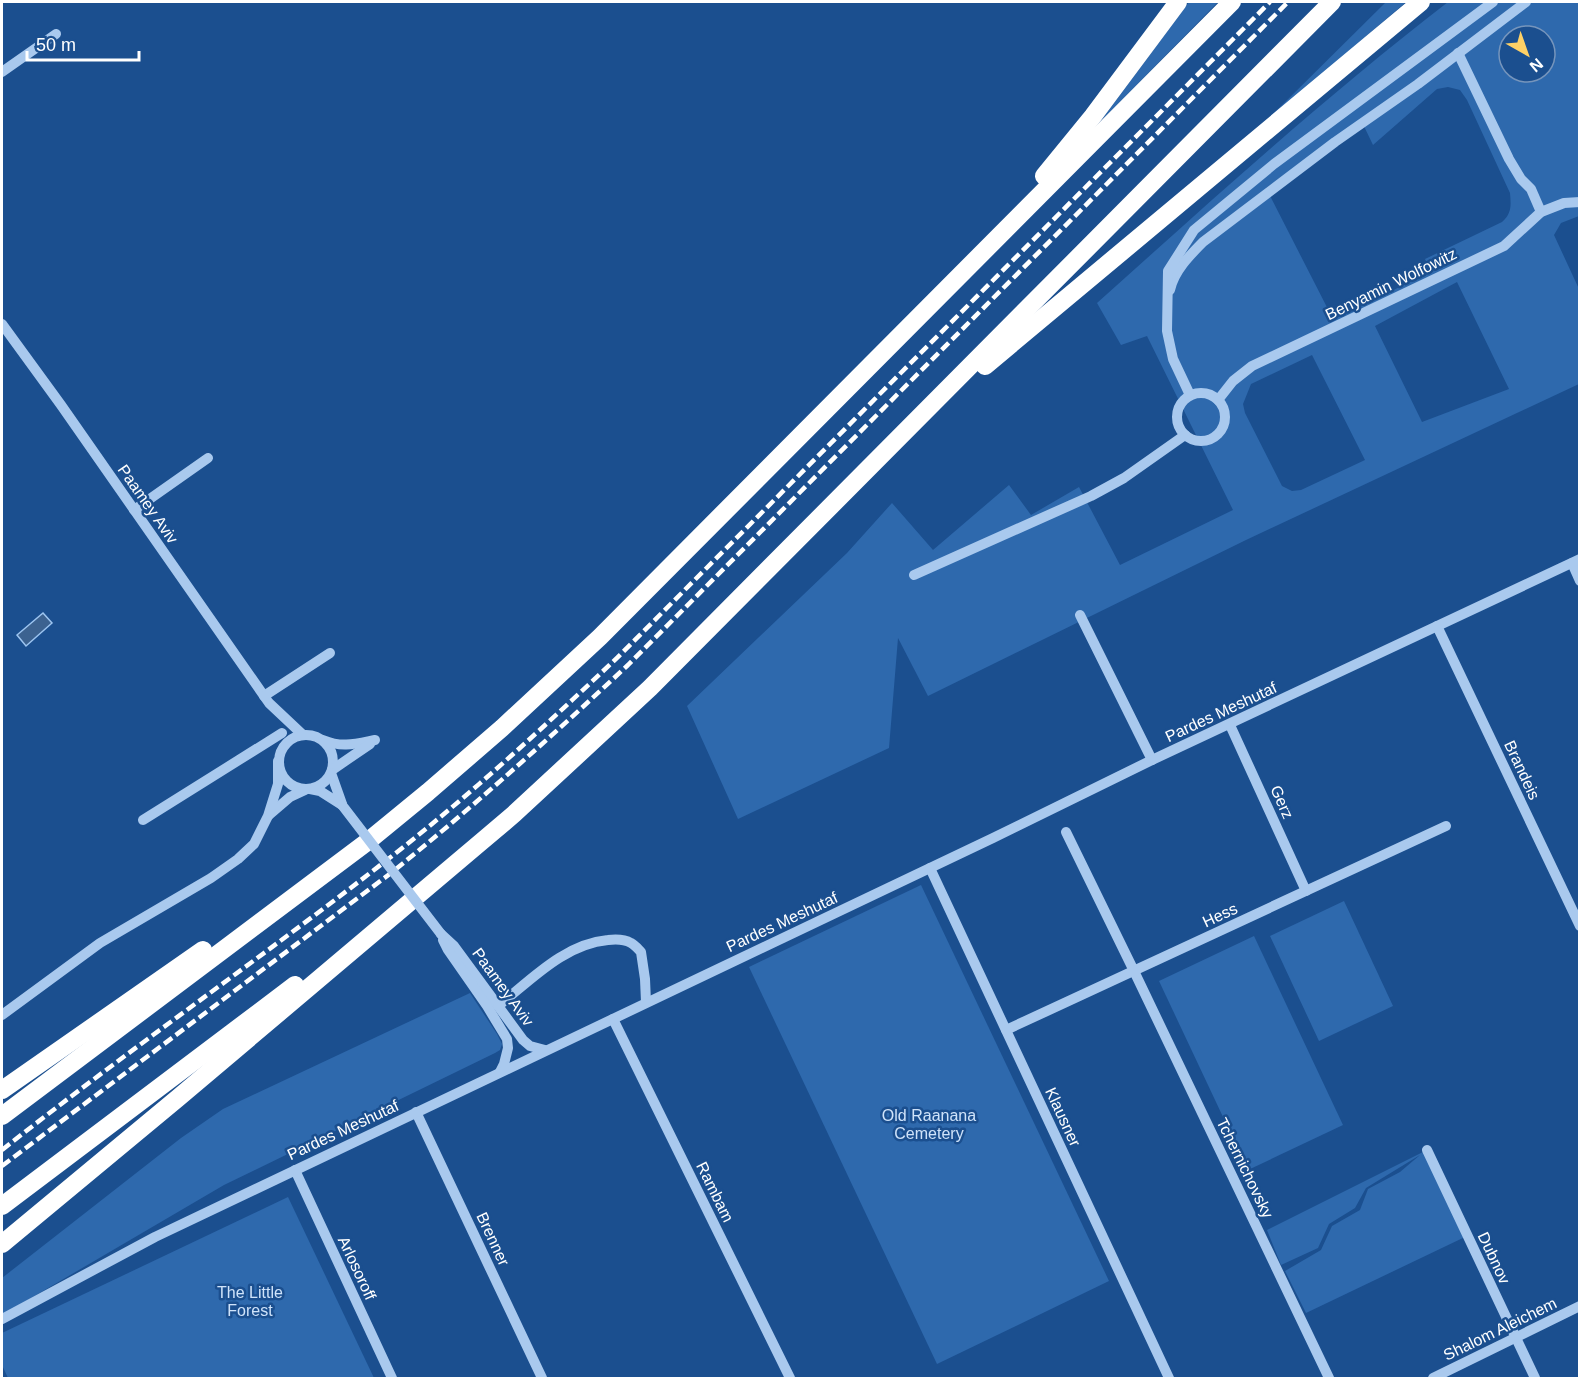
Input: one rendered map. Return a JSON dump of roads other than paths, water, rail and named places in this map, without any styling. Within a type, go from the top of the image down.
[{"type":"highway","points":[[770,467],[1058,160],[1178,2]]},
{"type":"highway","points":[[2,1116],[367,842],[502,728],[600,637],[1232,2]]},
{"type":"highway","points":[[2,1244],[514,814],[650,688],[1332,2]]},
{"type":"highway","points":[[898,440],[1421,2]]},
{"type":"highway","points":[[2,1090],[428,792]]},
{"type":"highway","points":[[2,1206],[446,872]]},
{"type":"street","points":[[1190,395],[1173,359],[1167,331],[1168,271],[1194,230],[1274,164],[1493,2]]},
{"type":"street","points":[[1168,302],[1172,283],[1186,260],[1203,242],[1526,2]]},
{"type":"street","points":[[2,72],[56,34]]},
{"type":"street","points":[[1458,53],[1509,159],[1521,179],[1531,189],[1541,212]]},
{"type":"street","name":"Benyamin Wolfowitz","points":[[1218,400],[1233,381],[1252,366],[1504,246],[1541,212],[1564,203],[1580,202]]},
{"type":"street","name":"Paamey Aviv","points":[[2,324],[267,700],[282,733],[281,749]]},
{"type":"street","points":[[1200,392],[1208,393],[1218,400],[1224,408],[1225,422],[1217,435],[1202,441],[1194,440],[1180,430],[1177,413],[1185,398],[1200,392]]},
{"type":"street","points":[[914,574],[1091,496],[1124,478],[1185,435]]},
{"type":"street","points":[[134,510],[208,458]]},
{"type":"street","points":[[1576,561],[1580,581]]},
{"type":"street","name":"Pardes Meshutaf","points":[[2,1319],[155,1237],[1152,760],[1576,561]]},
{"type":"street","points":[[1080,615],[1152,760]]},
{"type":"street","name":"Brandeis","points":[[1437,627],[1580,926]]},
{"type":"street","points":[[267,700],[330,653]]},
{"type":"street","name":"Paamey Aviv","points":[[267,700],[303,735]]},
{"type":"street","name":"Gerz","points":[[1230,725],[1306,891]]},
{"type":"street","points":[[143,820],[282,733]]},
{"type":"street","points":[[2,1015],[100,943],[211,878],[238,859],[254,844],[268,816],[278,784],[278,760],[281,749],[291,739],[303,735],[315,736],[333,744],[349,746],[375,740],[332,771],[322,783],[290,797],[268,816]]},
{"type":"street","points":[[321,739],[332,756],[332,771]]},
{"type":"street","points":[[278,760],[285,780],[296,788],[307,789]]},
{"type":"street","name":"Paamey Aviv","points":[[332,771],[342,805]]},
{"type":"street","name":"Paamey Aviv","points":[[307,789],[320,791],[342,805],[441,934],[454,946],[523,1040],[530,1046],[545,1050]]},
{"type":"street","name":"Hess","points":[[1006,1030],[1446,826]]},
{"type":"street","name":"Tchernichovsky","points":[[1066,832],[1329,1378]]},
{"type":"street","name":"Klausner","points":[[930,868],[1169,1378]]},
{"type":"street","name":"Paamey Aviv","points":[[441,934],[448,950],[487,1006],[507,1040],[508,1048],[500,1072]]},
{"type":"street","points":[[498,1006],[537,973],[573,949],[596,941],[618,939],[631,942],[641,952],[646,1002]]},
{"type":"street","name":"Rambam","points":[[613,1019],[790,1378]]},
{"type":"street","name":"Brenner","points":[[416,1112],[542,1378]]},
{"type":"street","name":"Dubnov","points":[[1427,1150],[1535,1378]]},
{"type":"street","name":"Arlosoroff","points":[[295,1170],[392,1378]]},
{"type":"street","name":"Shalom Aleichem","points":[[1433,1378],[1580,1306]]},
{"type":"railway","points":[[2,1150],[383,863],[444,814],[533,736],[619,656],[1270,2]]},
{"type":"railway","points":[[2,1166],[391,873],[541,745],[628,665],[1288,2]]},
{"type":"park label","name":"Old Raanana Cemetery","points":[[929,1124]]},
{"type":"park label","name":"The Little Forest","points":[[250,1301]]}]
